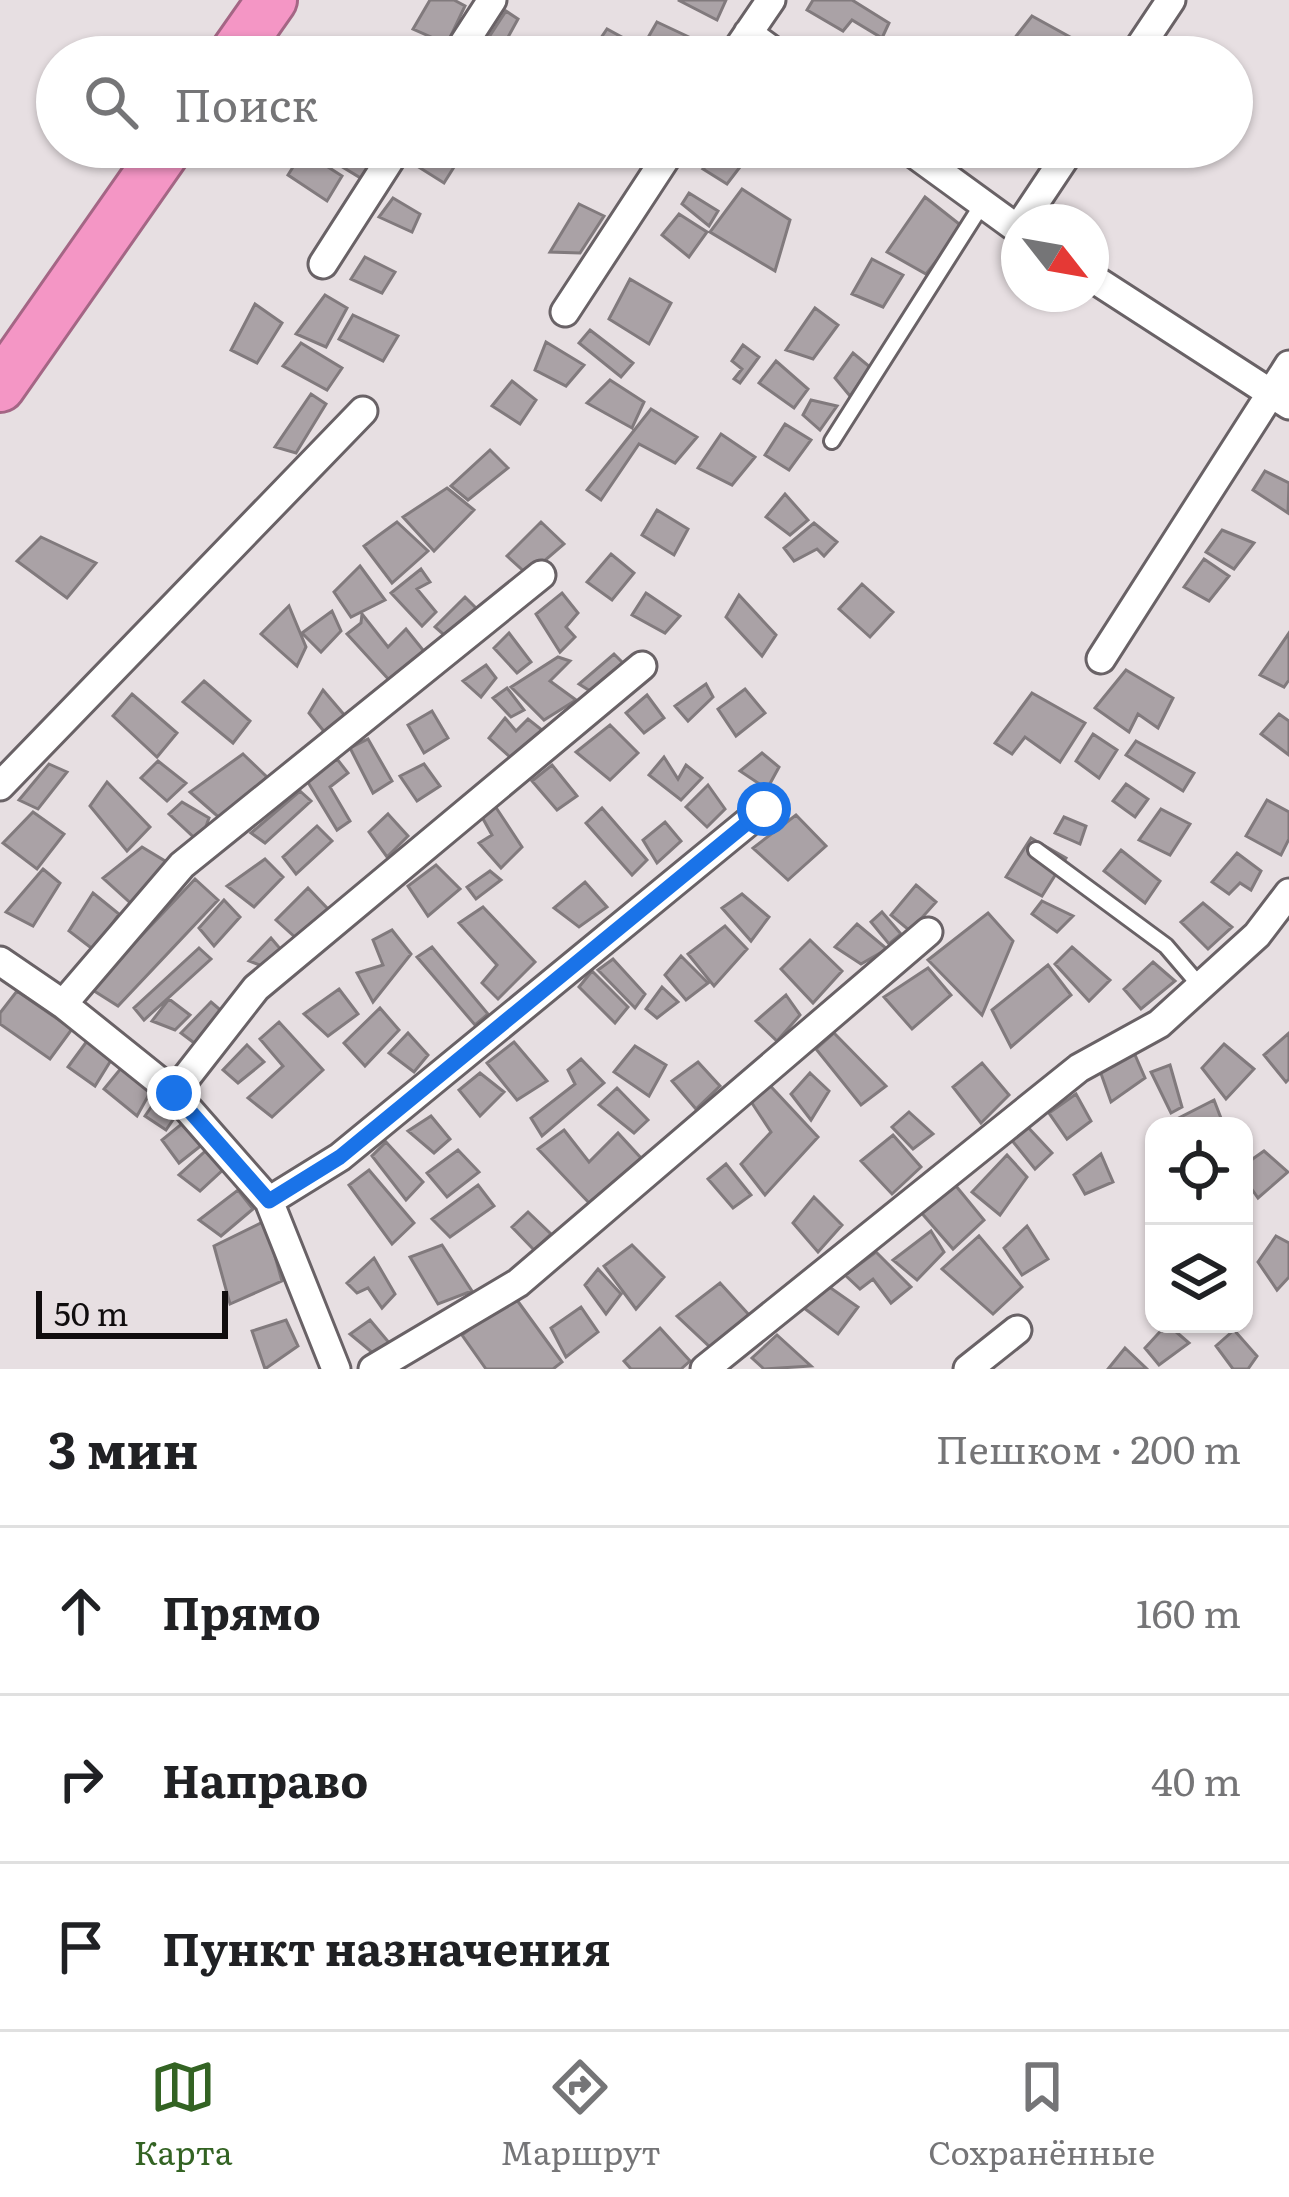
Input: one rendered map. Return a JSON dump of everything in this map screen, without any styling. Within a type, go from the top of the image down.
[{"type":"highway","points":[[247,36],[272,0]]},
{"type":"highway","points":[[0,387],[153,168]]},
{"type":"street","points":[[469,36],[492,0]]},
{"type":"street","points":[[746,36],[771,0]]},
{"type":"street","points":[[1146,36],[1171,0]]},
{"type":"street","points":[[323,264],[385,168]]},
{"type":"street","points":[[565,312],[659,168]]},
{"type":"street","points":[[934,168],[1001,215]]},
{"type":"street","points":[[1034,204],[1058,168]]},
{"type":"street","points":[[1109,289],[1280,399]]},
{"type":"street","points":[[1101,659],[1280,399],[1289,365]]},
{"type":"street","points":[[0,786],[363,411]]},
{"type":"street","points":[[63,1004],[182,865],[541,575]]},
{"type":"street","points":[[174,1093],[256,988],[642,666]]},
{"type":"street","points":[[269,1201],[340,1157],[764,809]]},
{"type":"street","points":[[705,1369],[1079,1068],[1159,1024],[1257,935],[1289,893]]},
{"type":"street","points":[[373,1369],[518,1283],[928,932]]},
{"type":"street","points":[[0,961],[63,1004],[174,1093],[269,1201],[336,1369]]},
{"type":"street","points":[[968,1369],[1017,1330]]},
{"type":"lane","points":[[832,441],[983,203]]},
{"type":"lane","points":[[1036,850],[1166,946],[1201,987]]},
{"type":"building","points":[[430,0],[454,0],[465,6],[451,36],[429,36],[413,29]]},
{"type":"building","points":[[678,0],[726,0],[717,20]]},
{"type":"building","points":[[813,0],[852,0],[889,23],[883,36],[852,20],[843,31],[807,10]]},
{"type":"building","points":[[506,11],[518,19],[509,36],[490,36]]},
{"type":"building","points":[[1032,16],[1068,36],[1016,36]]},
{"type":"building","points":[[657,22],[687,36],[649,36]]},
{"type":"building","points":[[292,168],[330,168],[342,176],[327,201],[288,175]]},
{"type":"building","points":[[344,168],[370,168],[364,180]]},
{"type":"building","points":[[420,168],[453,168],[444,183]]},
{"type":"building","points":[[704,168],[739,168],[727,184]]},
{"type":"building","points":[[742,189],[790,220],[775,271],[710,232]]},
{"type":"building","points":[[689,193],[718,211],[709,226],[682,204]]},
{"type":"building","points":[[925,197],[963,227],[926,274],[887,252]]},
{"type":"building","points":[[393,198],[420,214],[412,232],[379,217]]},
{"type":"building","points":[[579,204],[604,216],[580,253],[550,252]]},
{"type":"building","points":[[679,214],[707,232],[689,257],[662,235]]},
{"type":"building","points":[[365,257],[395,272],[382,293],[351,279]]},
{"type":"building","points":[[872,259],[903,275],[883,307],[852,294]]},
{"type":"building","points":[[630,279],[671,303],[649,344],[609,319]]},
{"type":"building","points":[[325,295],[347,308],[326,347],[296,334]]},
{"type":"building","points":[[255,304],[282,323],[257,363],[231,350]]},
{"type":"building","points":[[815,308],[838,325],[813,359],[786,350]]},
{"type":"building","points":[[353,315],[398,336],[383,361],[339,339]]},
{"type":"building","points":[[590,330],[633,363],[621,377],[579,343]]},
{"type":"building","points":[[546,342],[584,365],[566,386],[535,370]]},
{"type":"building","points":[[301,343],[342,368],[327,390],[283,366]]},
{"type":"building","points":[[743,345],[759,357],[740,383],[734,379],[742,369],[732,361]]},
{"type":"building","points":[[853,353],[870,367],[850,396],[835,378]]},
{"type":"building","points":[[776,361],[808,389],[794,408],[759,383]]},
{"type":"building","points":[[610,380],[644,402],[632,428],[587,403]]},
{"type":"building","points":[[512,381],[536,400],[520,424],[492,406]]},
{"type":"building","points":[[311,394],[326,404],[296,453],[275,447]]},
{"type":"building","points":[[811,400],[837,406],[820,430],[803,415]]},
{"type":"building","points":[[651,409],[697,437],[675,463],[639,444],[601,500],[587,490]]},
{"type":"building","points":[[785,424],[811,440],[789,470],[765,455]]},
{"type":"building","points":[[721,434],[755,457],[732,485],[698,468]]},
{"type":"building","points":[[490,450],[508,468],[468,500],[451,486]]},
{"type":"building","points":[[1265,471],[1289,483],[1288,513],[1253,490]]},
{"type":"building","points":[[447,488],[474,510],[434,551],[403,517]]},
{"type":"building","points":[[785,494],[808,520],[790,535],[766,517]]},
{"type":"building","points":[[657,510],[688,529],[674,555],[642,535]]},
{"type":"building","points":[[397,522],[428,551],[392,583],[364,546]]},
{"type":"building","points":[[541,522],[564,544],[528,575],[507,556]]},
{"type":"building","points":[[814,523],[837,542],[824,556],[817,549],[794,561],[784,548]]},
{"type":"building","points":[[1222,530],[1254,543],[1234,569],[1206,552]]},
{"type":"building","points":[[41,537],[96,563],[67,598],[17,561]]},
{"type":"building","points":[[611,554],[634,573],[612,600],[587,582]]},
{"type":"building","points":[[1204,559],[1229,576],[1209,601],[1184,587]]},
{"type":"building","points":[[360,566],[385,600],[351,617],[334,592]]},
{"type":"building","points":[[421,569],[430,582],[417,589],[436,612],[422,626],[391,593]]},
{"type":"building","points":[[862,584],[893,612],[870,637],[839,609]]},
{"type":"building","points":[[562,593],[578,613],[566,627],[575,637],[560,652],[536,614]]},
{"type":"building","points":[[646,593],[680,616],[665,633],[632,615]]},
{"type":"building","points":[[739,595],[776,635],[762,656],[726,617]]},
{"type":"building","points":[[465,597],[480,612],[451,641],[435,627]]},
{"type":"building","points":[[289,606],[306,647],[297,666],[261,634]]},
{"type":"building","points":[[332,611],[341,631],[321,652],[302,633]]},
{"type":"building","points":[[362,614],[388,647],[406,629],[427,655],[391,682],[347,634],[361,623]]},
{"type":"building","points":[[509,633],[531,662],[517,673],[494,648]]},
{"type":"building","points":[[1289,633],[1289,680],[1284,687],[1260,675]]},
{"type":"building","points":[[614,654],[625,665],[595,694],[579,684]]},
{"type":"building","points":[[558,657],[570,661],[550,681],[576,700],[544,720],[511,687]]},
{"type":"building","points":[[486,665],[496,678],[481,697],[463,681]]},
{"type":"building","points":[[1126,670],[1173,698],[1158,728],[1138,714],[1129,732],[1095,708]]},
{"type":"building","points":[[204,681],[250,721],[233,743],[183,702]]},
{"type":"building","points":[[706,684],[713,697],[688,721],[675,706]]},
{"type":"building","points":[[507,688],[524,710],[511,717],[493,698]]},
{"type":"building","points":[[745,689],[765,713],[736,736],[718,709]]},
{"type":"building","points":[[323,690],[346,717],[327,735],[309,713]]},
{"type":"building","points":[[1032,693],[1085,723],[1060,762],[1025,737],[1012,754],[995,743]]},
{"type":"building","points":[[132,694],[177,733],[157,757],[113,716]]},
{"type":"building","points":[[647,695],[664,718],[644,733],[626,713]]},
{"type":"building","points":[[432,711],[448,738],[424,753],[408,725]]},
{"type":"building","points":[[1279,714],[1289,721],[1289,755],[1261,734]]},
{"type":"building","points":[[505,718],[516,731],[528,719],[542,730],[511,758],[489,738]]},
{"type":"building","points":[[610,725],[638,753],[610,780],[576,752]]},
{"type":"building","points":[[1093,734],[1117,750],[1099,778],[1076,761]]},
{"type":"building","points":[[368,739],[392,781],[373,793],[350,748]]},
{"type":"building","points":[[1136,741],[1194,773],[1183,791],[1126,755]]},
{"type":"building","points":[[762,753],[779,767],[767,789],[740,771]]},
{"type":"building","points":[[243,754],[267,777],[223,821],[190,792]]},
{"type":"building","points":[[664,757],[678,779],[686,765],[702,778],[681,800],[649,775]]},
{"type":"building","points":[[337,759],[348,773],[330,787],[350,821],[337,830],[306,779]]},
{"type":"building","points":[[158,761],[186,783],[167,801],[141,778]]},
{"type":"building","points":[[49,764],[67,772],[38,809],[19,800]]},
{"type":"building","points":[[424,764],[440,786],[417,801],[400,776]]},
{"type":"building","points":[[552,765],[577,796],[557,810],[532,781]]},
{"type":"building","points":[[107,782],[150,827],[127,851],[90,806]]},
{"type":"building","points":[[1126,784],[1148,799],[1135,817],[1113,801]]},
{"type":"building","points":[[708,785],[725,809],[707,827],[686,807]]},
{"type":"building","points":[[300,791],[311,801],[265,843],[251,833]]},
{"type":"building","points":[[1267,800],[1289,812],[1289,839],[1281,855],[1246,836]]},
{"type":"building","points":[[182,802],[209,818],[200,843],[169,814]]},
{"type":"building","points":[[495,806],[522,847],[501,868],[479,843],[492,835],[482,817]]},
{"type":"building","points":[[602,808],[647,860],[632,875],[586,823]]},
{"type":"building","points":[[1161,809],[1190,824],[1170,855],[1139,840]]},
{"type":"building","points":[[33,812],[64,834],[37,869],[3,843]]},
{"type":"building","points":[[388,814],[408,836],[387,857],[369,832]]},
{"type":"building","points":[[796,815],[826,846],[788,880],[753,848]]},
{"type":"building","points":[[1064,817],[1086,826],[1080,844],[1055,833]]},
{"type":"building","points":[[665,822],[681,841],[657,863],[643,840]]},
{"type":"building","points":[[317,826],[332,841],[296,874],[283,857]]},
{"type":"building","points":[[1031,838],[1066,858],[1042,896],[1006,877]]},
{"type":"building","points":[[142,847],[170,864],[135,907],[103,878]]},
{"type":"building","points":[[1121,850],[1160,881],[1145,903],[1104,871]]},
{"type":"building","points":[[1237,853],[1261,871],[1251,890],[1240,883],[1229,894],[1212,882]]},
{"type":"building","points":[[265,859],[283,877],[254,907],[227,886]]},
{"type":"building","points":[[436,865],[460,889],[428,916],[408,886]]},
{"type":"building","points":[[43,869],[60,883],[33,926],[6,912]]},
{"type":"building","points":[[490,871],[501,880],[476,899],[467,887]]},
{"type":"building","points":[[195,879],[218,900],[118,1006],[91,989]]},
{"type":"building","points":[[585,882],[607,907],[579,927],[554,908]]},
{"type":"building","points":[[916,885],[936,902],[910,931],[891,915]]},
{"type":"building","points":[[308,888],[328,909],[296,938],[276,920]]},
{"type":"building","points":[[93,893],[119,914],[94,950],[69,931]]},
{"type":"building","points":[[742,894],[769,917],[751,941],[722,908]]},
{"type":"building","points":[[224,900],[240,917],[214,946],[199,928]]},
{"type":"building","points":[[1042,901],[1073,916],[1057,932],[1032,914]]},
{"type":"building","points":[[1203,903],[1232,927],[1208,949],[1181,922]]},
{"type":"building","points":[[483,907],[535,962],[498,999],[482,983],[497,965],[459,923]]},
{"type":"building","points":[[882,912],[901,934],[889,944],[871,922]]},
{"type":"building","points":[[988,913],[1013,941],[982,1015],[928,960]]},
{"type":"building","points":[[857,924],[887,949],[861,964],[835,947]]},
{"type":"building","points":[[725,926],[747,949],[714,986],[688,954]]},
{"type":"building","points":[[392,930],[411,954],[373,1002],[357,973],[383,965],[373,940]]},
{"type":"building","points":[[271,938],[283,952],[265,967],[249,961]]},
{"type":"building","points":[[810,940],[842,971],[813,1003],[781,969]]},
{"type":"building","points":[[432,947],[488,1014],[475,1025],[417,957]]},
{"type":"building","points":[[1072,947],[1110,980],[1089,1001],[1055,964]]},
{"type":"building","points":[[199,948],[211,959],[144,1020],[134,1008]]},
{"type":"building","points":[[681,956],[708,983],[686,1000],[665,975]]},
{"type":"building","points":[[613,959],[645,994],[635,1008],[598,970]]},
{"type":"building","points":[[1153,962],[1175,981],[1141,1009],[1124,989]]},
{"type":"building","points":[[1048,965],[1071,995],[1011,1047],[992,1010]]},
{"type":"building","points":[[928,968],[951,995],[912,1029],[884,997]]},
{"type":"building","points":[[592,971],[628,1007],[615,1023],[579,987]]},
{"type":"building","points":[[662,987],[678,1002],[657,1018],[646,1009]]},
{"type":"building","points":[[339,989],[358,1014],[328,1036],[304,1014]]},
{"type":"building","points":[[17,991],[72,1029],[50,1059],[0,1024],[0,1013]]},
{"type":"building","points":[[786,995],[800,1015],[777,1041],[756,1021]]},
{"type":"building","points":[[169,999],[190,1015],[175,1030],[152,1021]]},
{"type":"building","points":[[211,1002],[225,1014],[201,1048],[181,1033]]},
{"type":"building","points":[[380,1008],[399,1030],[365,1066],[344,1043]]},
{"type":"building","points":[[279,1022],[323,1070],[272,1117],[248,1098],[283,1066],[260,1039]]},
{"type":"building","points":[[408,1033],[428,1055],[414,1072],[389,1053]]},
{"type":"building","points":[[834,1033],[886,1086],[861,1105],[816,1049]]},
{"type":"building","points":[[1289,1033],[1289,1079],[1286,1082],[1264,1055]]},
{"type":"building","points":[[90,1037],[113,1057],[95,1086],[68,1067]]},
{"type":"building","points":[[514,1042],[547,1081],[517,1100],[487,1063]]},
{"type":"building","points":[[1224,1044],[1254,1069],[1226,1099],[1202,1068]]},
{"type":"building","points":[[247,1045],[264,1062],[238,1083],[223,1070]]},
{"type":"building","points":[[635,1046],[666,1065],[649,1096],[614,1072]]},
{"type":"building","points":[[1132,1048],[1145,1078],[1111,1102],[1099,1068]]},
{"type":"building","points":[[581,1059],[604,1083],[542,1136],[531,1118],[575,1084],[568,1070]]},
{"type":"building","points":[[698,1062],[720,1086],[696,1109],[672,1081]]},
{"type":"building","points":[[982,1063],[1009,1095],[981,1123],[953,1087]]},
{"type":"building","points":[[1170,1065],[1182,1107],[1171,1113],[1151,1072]]},
{"type":"building","points":[[122,1067],[152,1089],[137,1116],[104,1089]]},
{"type":"building","points":[[480,1073],[504,1092],[480,1116],[459,1090]]},
{"type":"building","points":[[810,1073],[829,1091],[811,1120],[791,1094]]},
{"type":"building","points":[[762,1077],[818,1137],[765,1195],[741,1164],[771,1132],[746,1094]]},
{"type":"building","points":[[617,1088],[648,1120],[634,1133],[599,1105]]},
{"type":"building","points":[[1076,1094],[1091,1121],[1067,1139],[1049,1113]]},
{"type":"building","points":[[158,1097],[179,1111],[166,1130],[145,1116]]},
{"type":"building","points":[[1214,1100],[1221,1117],[1181,1117]]},
{"type":"building","points":[[909,1112],[933,1134],[913,1149],[892,1127]]},
{"type":"building","points":[[431,1116],[450,1139],[434,1153],[408,1131]]},
{"type":"building","points":[[184,1122],[203,1144],[179,1163],[162,1140]]},
{"type":"building","points":[[1024,1123],[1052,1153],[1035,1169],[1010,1138]]},
{"type":"building","points":[[564,1130],[589,1162],[618,1133],[641,1158],[591,1205],[538,1149]]},
{"type":"building","points":[[893,1135],[921,1167],[892,1194],[861,1161]]},
{"type":"building","points":[[386,1142],[423,1182],[406,1200],[372,1156]]},
{"type":"building","points":[[211,1146],[227,1166],[200,1191],[179,1175]]},
{"type":"building","points":[[458,1150],[479,1172],[447,1197],[427,1173]]},
{"type":"building","points":[[1264,1151],[1288,1172],[1258,1198],[1253,1191],[1253,1159]]},
{"type":"building","points":[[1101,1154],[1113,1182],[1085,1194],[1074,1175]]},
{"type":"building","points":[[1007,1155],[1027,1177],[1000,1215],[972,1192]]},
{"type":"building","points":[[726,1164],[751,1195],[733,1208],[708,1179]]},
{"type":"building","points":[[369,1170],[414,1223],[392,1244],[349,1185]]},
{"type":"building","points":[[951,1180],[984,1220],[953,1249],[919,1210]]},
{"type":"building","points":[[478,1185],[494,1206],[450,1237],[432,1219]]},
{"type":"building","points":[[238,1190],[253,1209],[221,1236],[199,1220]]},
{"type":"building","points":[[814,1197],[842,1225],[818,1252],[793,1223]]},
{"type":"building","points":[[528,1212],[551,1234],[534,1250],[512,1227]]},
{"type":"building","points":[[265,1221],[282,1281],[230,1304],[214,1246]]},
{"type":"building","points":[[1027,1226],[1048,1259],[1022,1275],[1004,1248]]},
{"type":"building","points":[[931,1231],[944,1252],[917,1280],[893,1260]]},
{"type":"building","points":[[979,1236],[1022,1287],[993,1314],[942,1269]]},
{"type":"building","points":[[1276,1236],[1289,1243],[1289,1277],[1277,1290],[1258,1262]]},
{"type":"building","points":[[442,1245],[472,1291],[438,1304],[410,1257]]},
{"type":"building","points":[[632,1245],[664,1277],[636,1309],[604,1266]]},
{"type":"building","points":[[876,1252],[911,1287],[891,1303],[873,1279],[860,1289],[845,1275]]},
{"type":"building","points":[[374,1258],[395,1294],[382,1308],[368,1288],[357,1293],[347,1283]]},
{"type":"building","points":[[598,1269],[621,1294],[606,1314],[585,1285]]},
{"type":"building","points":[[720,1283],[751,1317],[711,1348],[677,1316]]},
{"type":"building","points":[[825,1284],[858,1307],[838,1334],[804,1308]]},
{"type":"building","points":[[514,1296],[562,1362],[553,1369],[486,1369],[462,1335]]},
{"type":"building","points":[[581,1307],[598,1332],[566,1357],[551,1328]]},
{"type":"building","points":[[286,1320],[298,1346],[265,1369],[252,1331]]},
{"type":"building","points":[[370,1320],[391,1345],[374,1354],[350,1334]]},
{"type":"building","points":[[660,1328],[690,1361],[681,1369],[631,1369],[624,1361]]},
{"type":"building","points":[[1159,1333],[1177,1333],[1189,1343],[1159,1365],[1145,1348]]},
{"type":"building","points":[[1237,1333],[1257,1356],[1248,1369],[1233,1369],[1216,1346]]},
{"type":"building","points":[[777,1335],[811,1366],[764,1369],[752,1358]]},
{"type":"building","points":[[1125,1348],[1147,1369],[1108,1369]]},
{"type":"route","points":[[174,1093],[269,1201],[340,1157],[764,809]]}]
